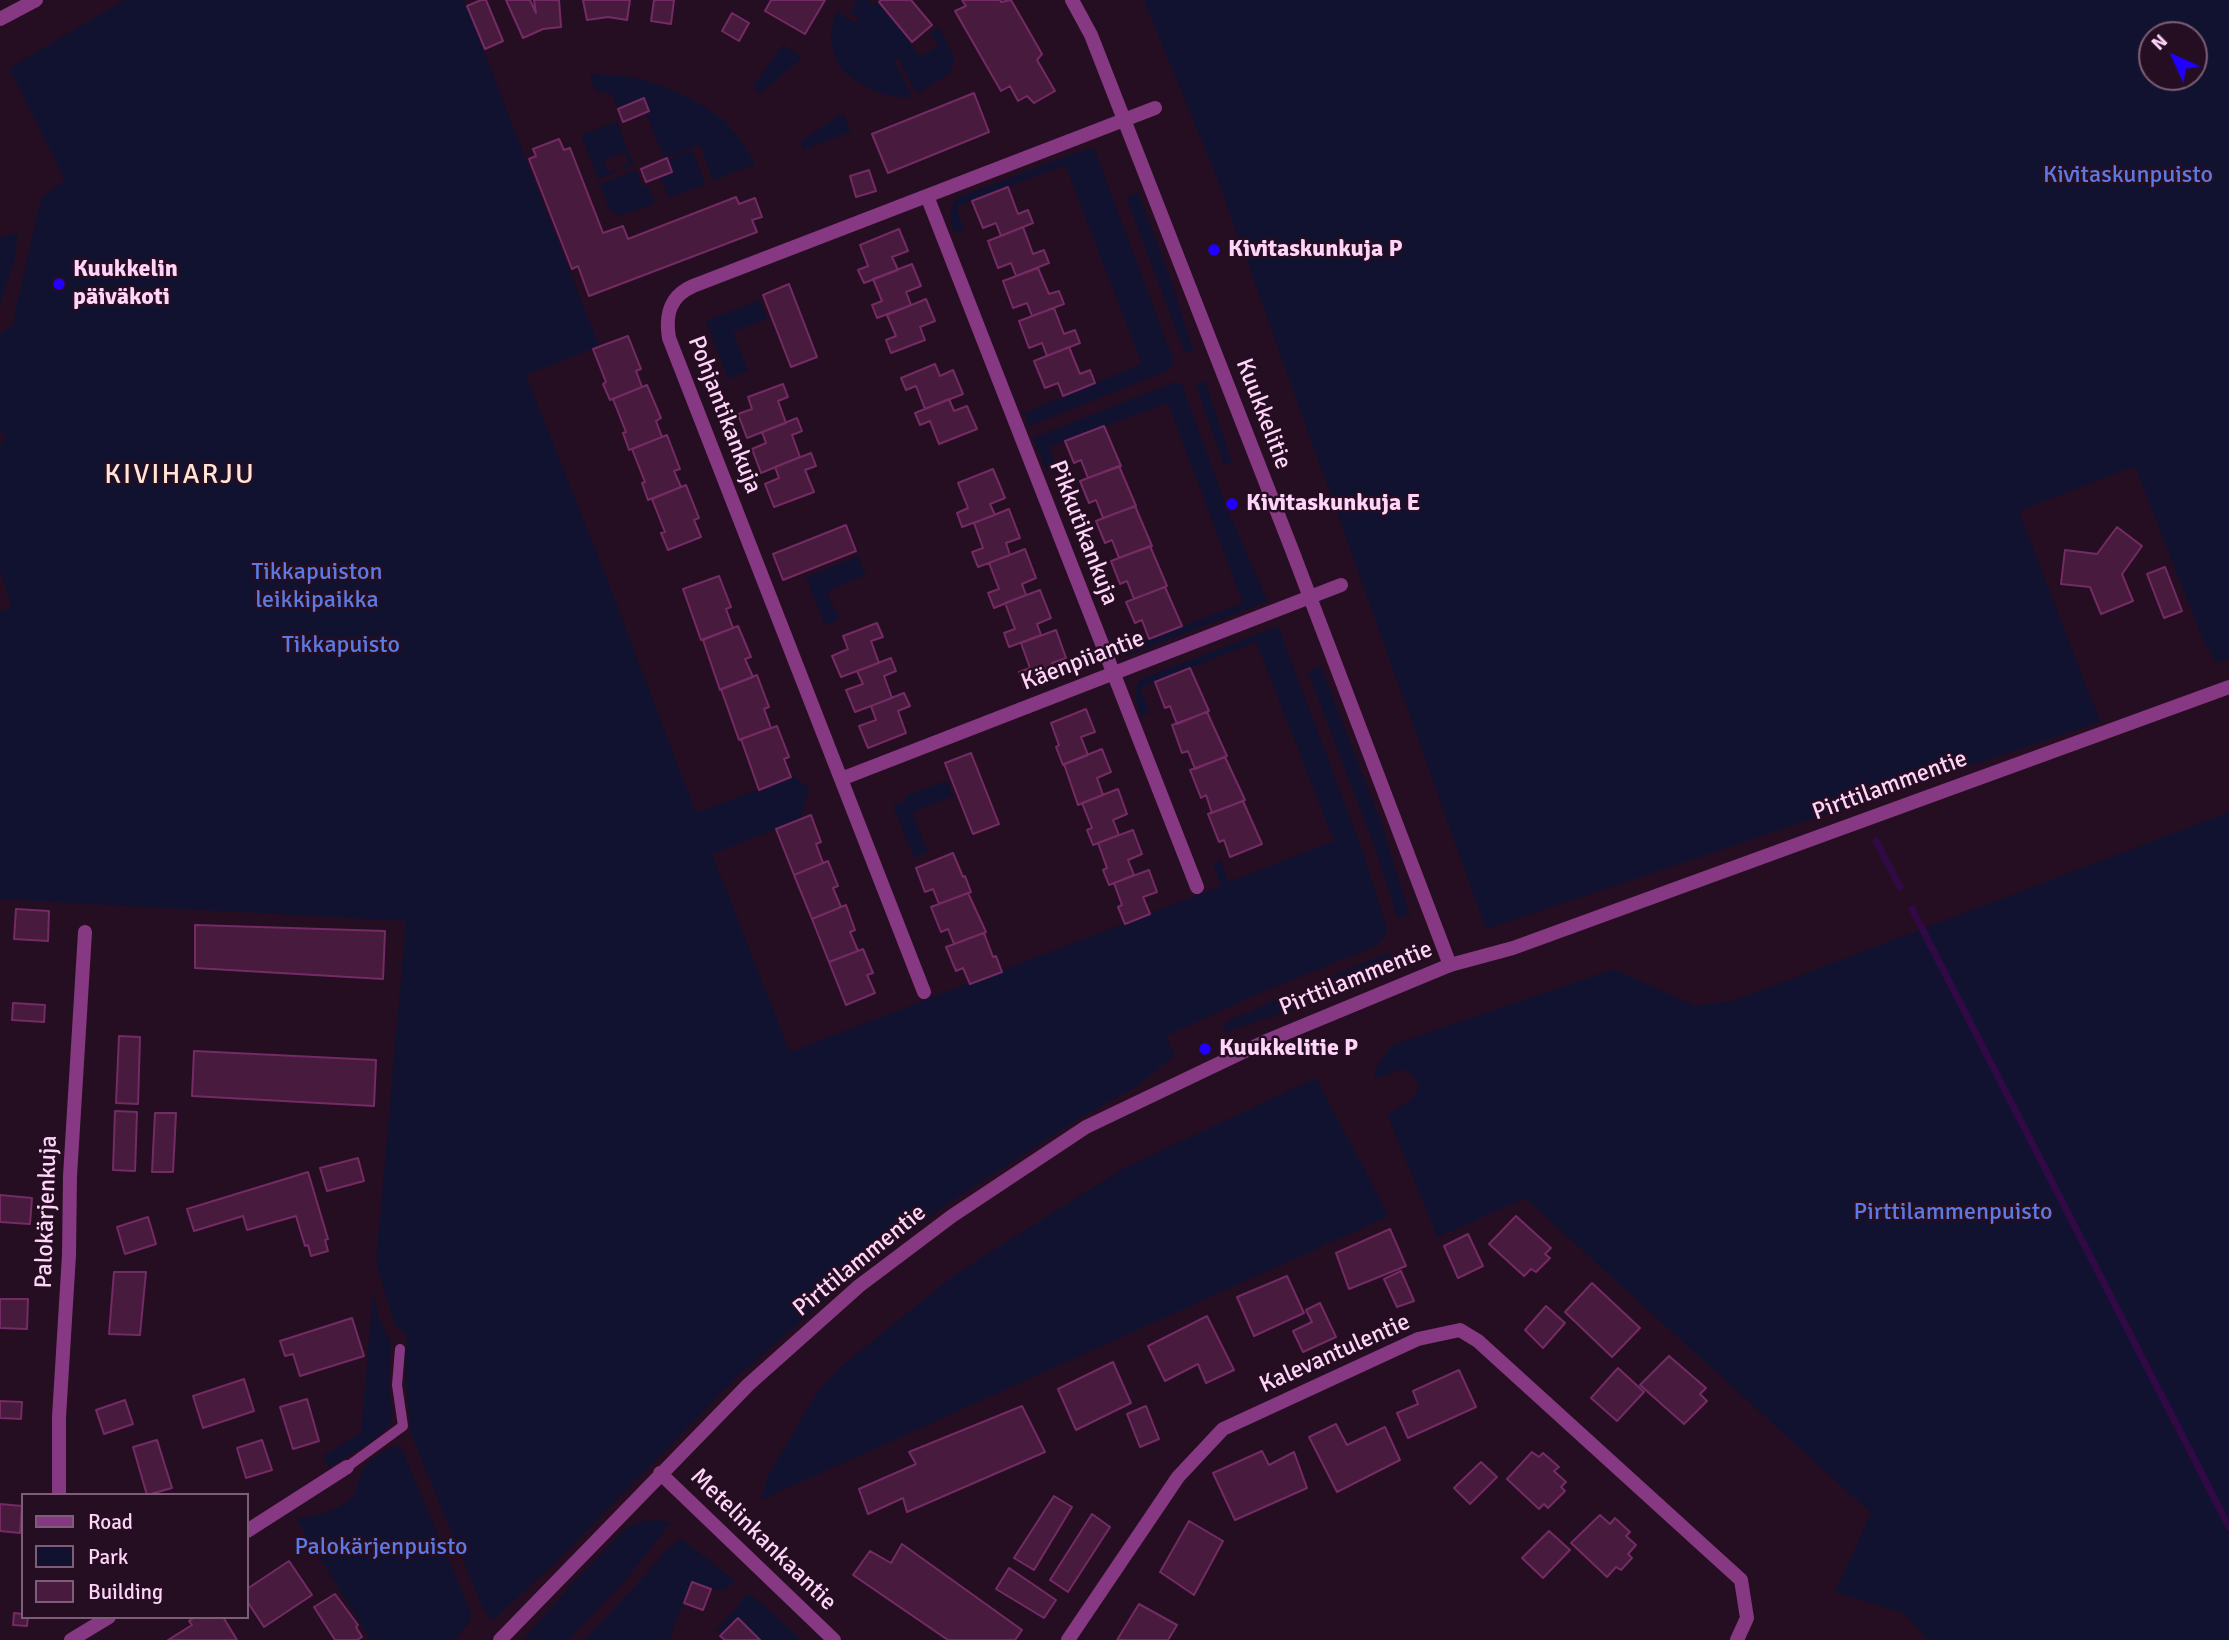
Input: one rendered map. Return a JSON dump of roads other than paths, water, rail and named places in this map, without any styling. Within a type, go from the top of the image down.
[{"type":"street","points":[[0,19],[36,0]]},
{"type":"street","name":"Kuukkelitie","points":[[1072,0],[1091,35],[1450,965]]},
{"type":"street","name":"Pohjantikankuja","points":[[924,992],[669,338],[667,316],[676,297],[684,290],[1156,108]]},
{"type":"street","name":"Pikkutikankuja","points":[[927,196],[1196,887]]},
{"type":"street","name":"Käenpiiantie","points":[[841,779],[1341,585]]},
{"type":"street","name":"Pirttilammentie","points":[[500,1640],[748,1385],[859,1286],[952,1216],[1086,1127],[1264,1042],[1450,965],[1513,948],[2229,687]]},
{"type":"street","name":"Palokärjenkuja","points":[[59,1493],[59,1417],[69,1255],[70,1176],[85,932]]},
{"type":"street","name":"Kalevantulentie","points":[[1068,1640],[1178,1477],[1223,1429],[1418,1339],[1460,1330],[1478,1341],[1741,1580],[1747,1618],[1737,1640]]},
{"type":"street","points":[[248,1530],[348,1467]]},
{"type":"street","name":"Metelinkankaantie","points":[[660,1473],[834,1640]]},
{"type":"street","points":[[71,1640],[105,1619]]},
{"type":"lane","points":[[348,1467],[403,1426],[397,1385],[400,1349]]},
{"type":"waterway","points":[[1876,841],[1900,887]]},
{"type":"waterway","points":[[1912,909],[2229,1527]]},
{"type":"place","name":"Kivitaskunkuja P","points":[[1214,250]]},
{"type":"place","name":"Kuukkelin päiväkoti","points":[[59,284]]},
{"type":"place","name":"Kivitaskunkuja E","points":[[1232,504]]},
{"type":"place","name":"Kuukkelitie P","points":[[1205,1049]]},
{"type":"district","name":"KIVIHARJU","points":[[180,476]]},
{"type":"park label","name":"Kivitaskunpuisto","points":[[2128,176]]},
{"type":"park label","name":"Tikkapuiston leikkipaikka","points":[[317,587]]},
{"type":"park label","name":"Tikkapuisto","points":[[341,646]]},
{"type":"park label","name":"Pirttilammenpuisto","points":[[1953,1213]]},
{"type":"park label","name":"Palokärjenpuisto","points":[[381,1548]]}]
